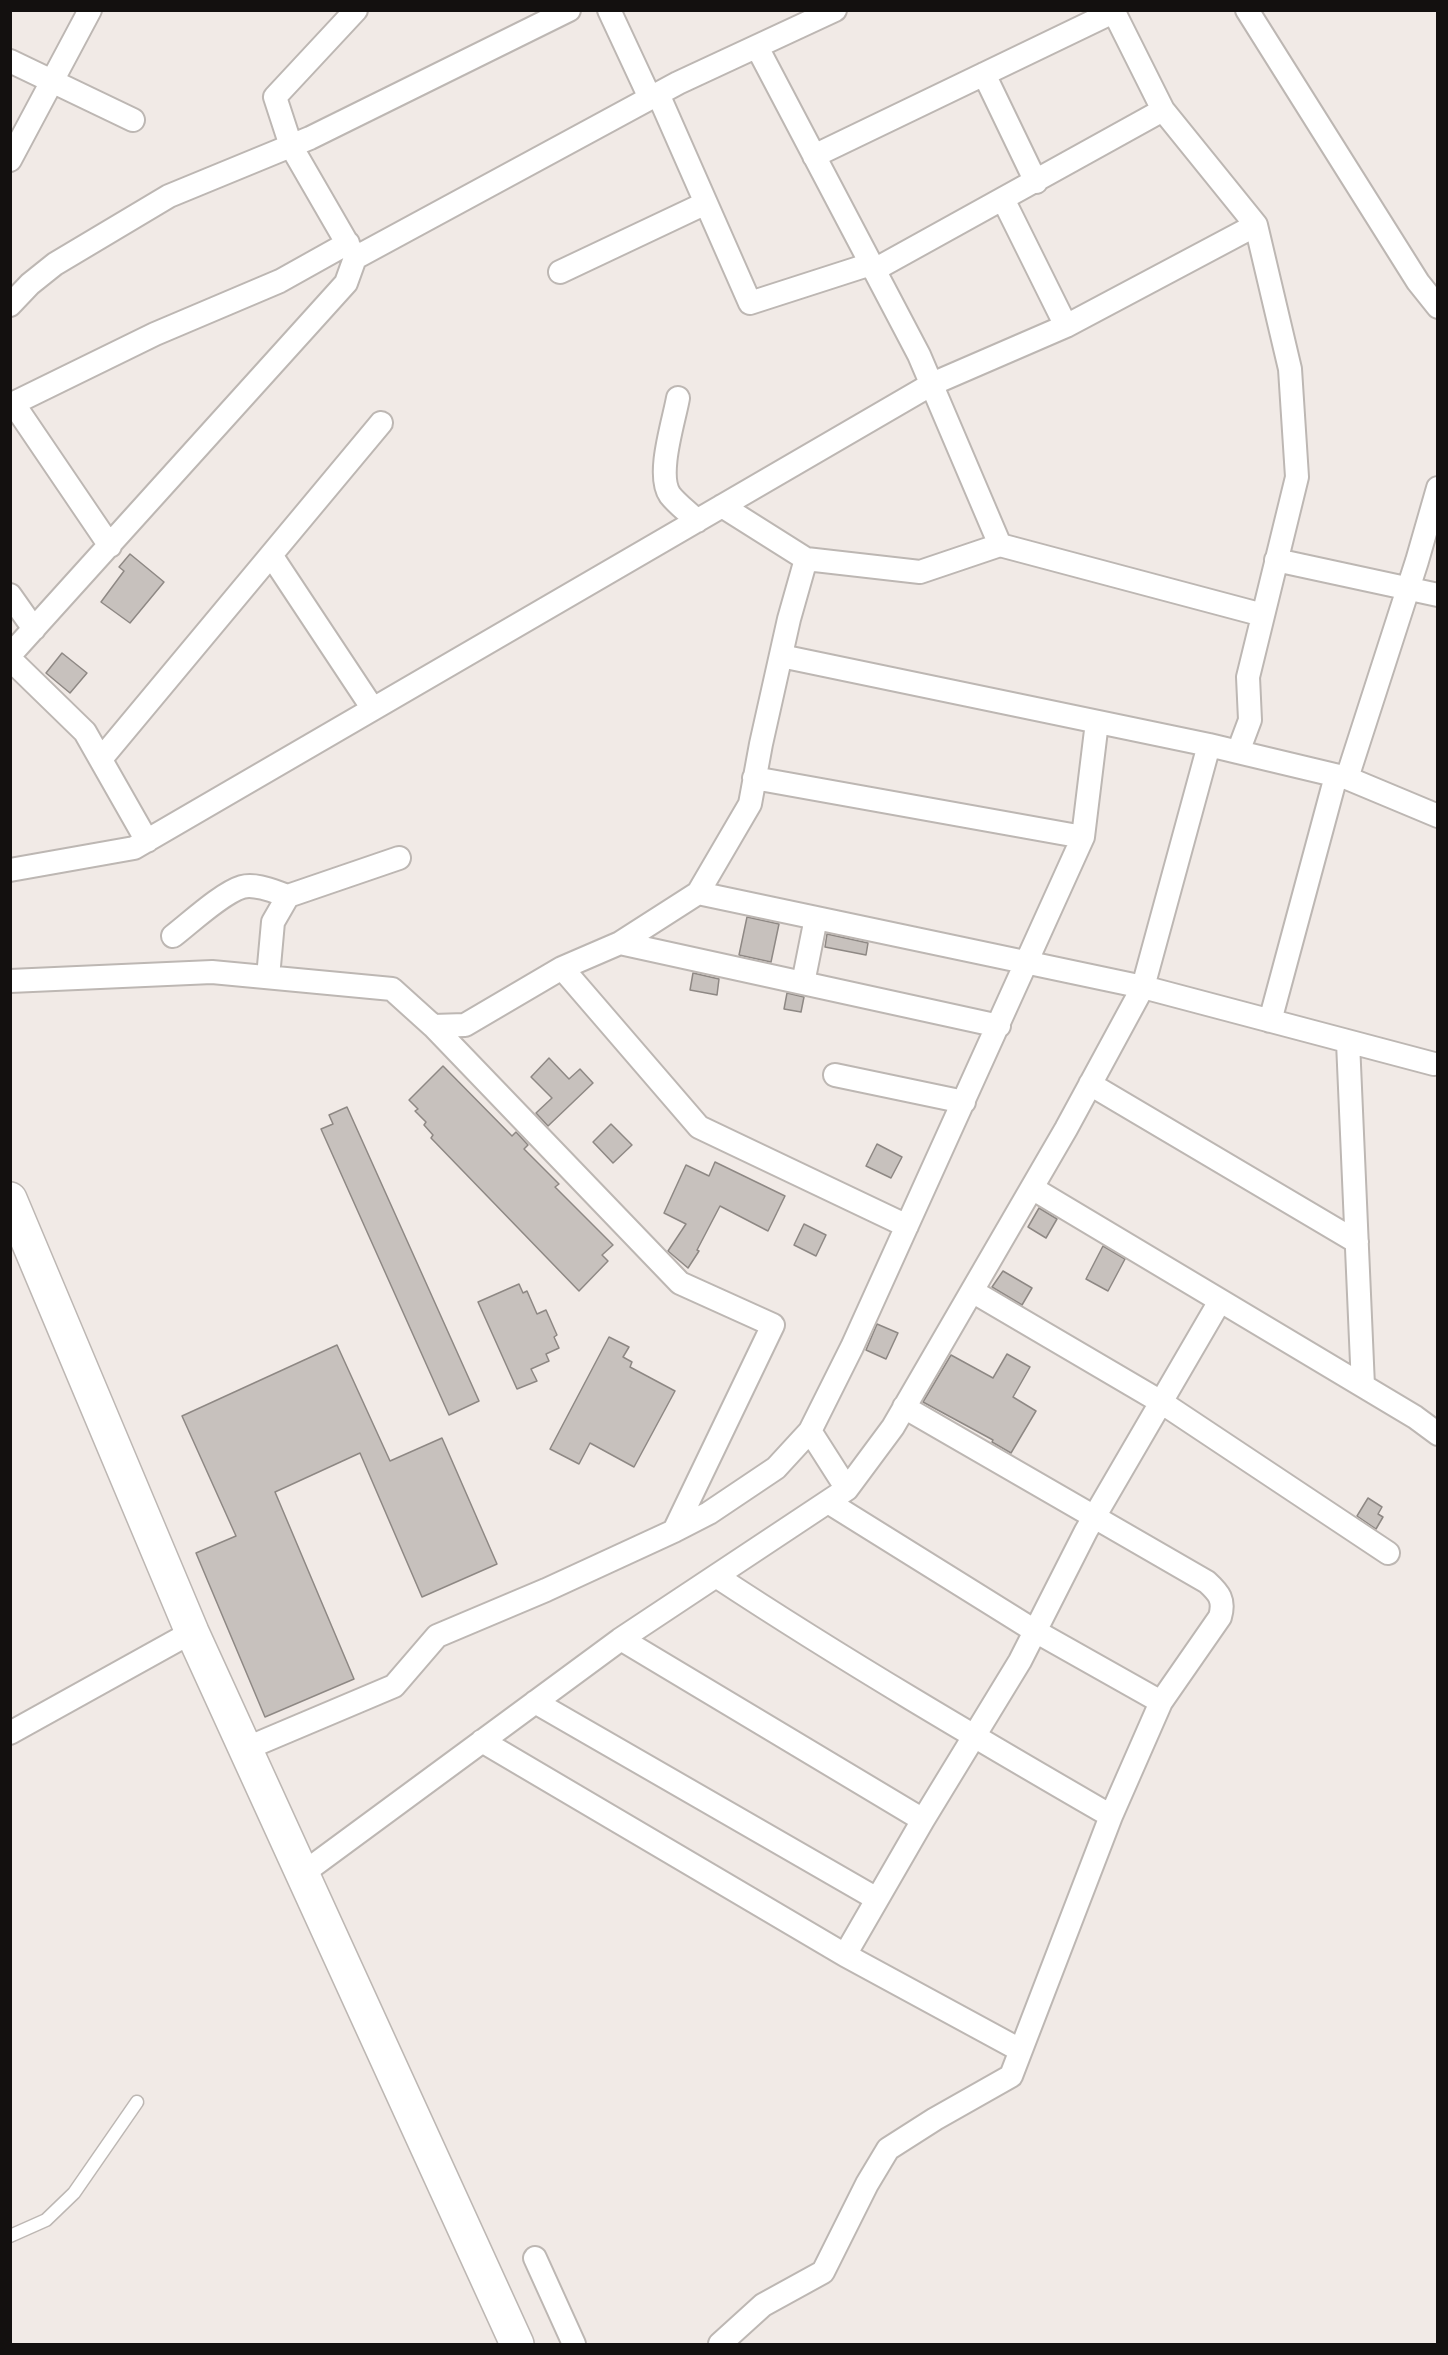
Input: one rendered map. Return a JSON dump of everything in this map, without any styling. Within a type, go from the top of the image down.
[{"type":"main road","points":[[10,1199],[192,1632],[517,2344]]},
{"type":"street","points":[[10,160],[90,10]]},
{"type":"street","points":[[147,841],[86,732],[10,657],[346,283],[352,251],[291,146],[275,97],[356,10]]},
{"type":"street","points":[[10,305],[30,284],[55,264],[169,196],[291,146],[569,10]]},
{"type":"street","points":[[609,10],[706,203],[750,303],[873,267],[1036,182],[1163,110]]},
{"type":"street","points":[[110,546],[12,404],[155,334],[352,251],[654,96],[835,10]]},
{"type":"street","points":[[1247,10],[1418,282],[1437,307]]},
{"type":"street","points":[[814,156],[1113,11],[1163,110],[1256,225],[1290,369],[1297,477],[1248,677],[1250,720],[1238,752]]},
{"type":"street","points":[[757,47],[919,355],[1000,545]]},
{"type":"street","points":[[10,61],[133,120]]},
{"type":"street","points":[[984,74],[1036,182]]},
{"type":"street","points":[[1003,199],[1066,326]]},
{"type":"street","points":[[560,272],[706,203]]},
{"type":"street","points":[[10,870],[134,848],[932,384],[1066,326],[1256,225]]},
{"type":"street","points":[[678,398],[664,479],[669,494],[697,520]]},
{"type":"street","points":[[101,759],[381,423]]},
{"type":"street","points":[[1270,1021],[1342,777],[1408,588],[1437,488]]},
{"type":"street","points":[[722,506],[806,559],[920,572],[1000,545],[1263,615]]},
{"type":"street","points":[[271,555],[373,709]]},
{"type":"street","points":[[433,1026],[465,1025],[562,968],[620,944],[698,893],[750,804],[781,656],[806,559]]},
{"type":"street","points":[[1276,560],[1437,595]]},
{"type":"street","points":[[10,595],[34,629]]},
{"type":"street","points":[[781,656],[1209,745],[1342,777],[1437,816]]},
{"type":"street","points":[[245,1749],[394,1686],[437,1636],[546,1590],[709,1513],[776,1468],[810,1431],[907,1227],[1083,837],[1097,722]]},
{"type":"street","points":[[302,1874],[621,1639],[847,1489],[904,1407],[1032,1188],[1143,987],[1209,745]]},
{"type":"street","points":[[754,778],[1083,837]]},
{"type":"street","points":[[173,936],[225,897],[243,887],[255,886],[288,896],[399,858]]},
{"type":"street","points":[[698,893],[1143,987],[1434,1064]]},
{"type":"street","points":[[268,977],[273,922],[288,896]]},
{"type":"street","points":[[803,983],[816,918]]},
{"type":"street","points":[[620,944],[999,1026]]},
{"type":"street","points":[[562,968],[699,1127],[907,1227]]},
{"type":"street","points":[[10,981],[212,972],[392,988],[433,1026],[680,1283],[773,1325],[674,1531]]},
{"type":"street","points":[[1348,1042],[1363,1386]]},
{"type":"street","points":[[835,1075],[964,1102]]},
{"type":"street","points":[[1090,1084],[1357,1242]]},
{"type":"street","points":[[1032,1188],[1415,1417],[1437,1434]]},
{"type":"street","points":[[972,1291],[1161,1401],[1388,1552]]},
{"type":"street","points":[[844,1955],[1020,1661],[1095,1516],[1220,1301]]},
{"type":"street","points":[[720,2344],[763,2305],[824,2272],[867,2184],[888,2149],[935,2119],[1011,2076],[1111,1816],[1161,1702],[1221,1617],[1224,1605],[1219,1593],[1207,1582],[904,1407]]},
{"type":"street","points":[[810,1431],[847,1489]]},
{"type":"street","points":[[828,1502],[1035,1631],[1161,1702]]},
{"type":"street","points":[[716,1576],[812,1639],[974,1737],[1111,1816]]},
{"type":"street","points":[[10,1733],[192,1632]]},
{"type":"street","points":[[621,1639],[923,1820]]},
{"type":"street","points":[[535,1702],[877,1899]]},
{"type":"street","points":[[482,1741],[844,1955],[1020,2050]]},
{"type":"street","points":[[535,2258],[574,2344]]},
{"type":"lane","points":[[10,2236],[46,2220],[74,2193],[137,2102]]},
{"type":"building","points":[[130,554],[164,582],[130,623],[101,602],[124,571],[119,567]]},
{"type":"building","points":[[62,653],[87,673],[70,693],[46,673]]},
{"type":"building","points":[[747,917],[779,924],[771,962],[739,955]]},
{"type":"building","points":[[827,934],[868,943],[866,955],[825,947]]},
{"type":"building","points":[[693,973],[719,979],[717,995],[690,990]]},
{"type":"building","points":[[787,993],[804,997],[801,1012],[784,1009]]},
{"type":"building","points":[[549,1058],[569,1079],[580,1069],[593,1083],[548,1126],[536,1113],[552,1098],[531,1077]]},
{"type":"building","points":[[443,1066],[512,1136],[516,1132],[528,1145],[524,1149],[559,1184],[555,1187],[613,1245],[602,1255],[608,1261],[579,1291],[431,1138],[433,1135],[424,1125],[426,1122],[415,1111],[418,1109],[409,1100]]},
{"type":"building","points":[[347,1107],[479,1401],[449,1415],[321,1129],[333,1124],[329,1115]]},
{"type":"building","points":[[611,1124],[632,1145],[613,1163],[593,1142]]},
{"type":"building","points":[[877,1144],[902,1157],[891,1178],[866,1166]]},
{"type":"building","points":[[715,1162],[785,1196],[768,1231],[720,1206],[697,1250],[699,1251],[688,1268],[668,1251],[686,1224],[664,1213],[686,1165],[709,1176]]},
{"type":"building","points":[[1039,1208],[1057,1219],[1046,1238],[1028,1227]]},
{"type":"building","points":[[804,1224],[826,1235],[816,1256],[794,1245]]},
{"type":"building","points":[[1103,1246],[1125,1259],[1108,1291],[1086,1279]]},
{"type":"building","points":[[1003,1271],[1032,1288],[1022,1305],[992,1287]]},
{"type":"building","points":[[519,1284],[523,1293],[527,1291],[537,1314],[546,1310],[557,1335],[554,1337],[559,1348],[546,1354],[549,1361],[531,1369],[537,1381],[517,1389],[478,1302]]},
{"type":"building","points":[[877,1324],[898,1333],[886,1359],[866,1350]]},
{"type":"building","points":[[609,1337],[629,1347],[623,1357],[632,1362],[630,1367],[675,1391],[634,1467],[590,1443],[579,1464],[550,1449]]},
{"type":"building","points":[[337,1345],[390,1461],[442,1438],[497,1564],[422,1597],[360,1453],[275,1492],[354,1679],[265,1717],[196,1553],[236,1536],[182,1416]]},
{"type":"building","points":[[1007,1354],[1030,1367],[1013,1397],[1036,1411],[1011,1453],[992,1442],[993,1440],[923,1402],[951,1355],[993,1378]]},
{"type":"building","points":[[1368,1498],[1382,1507],[1378,1514],[1383,1517],[1376,1529],[1357,1516]]}]
